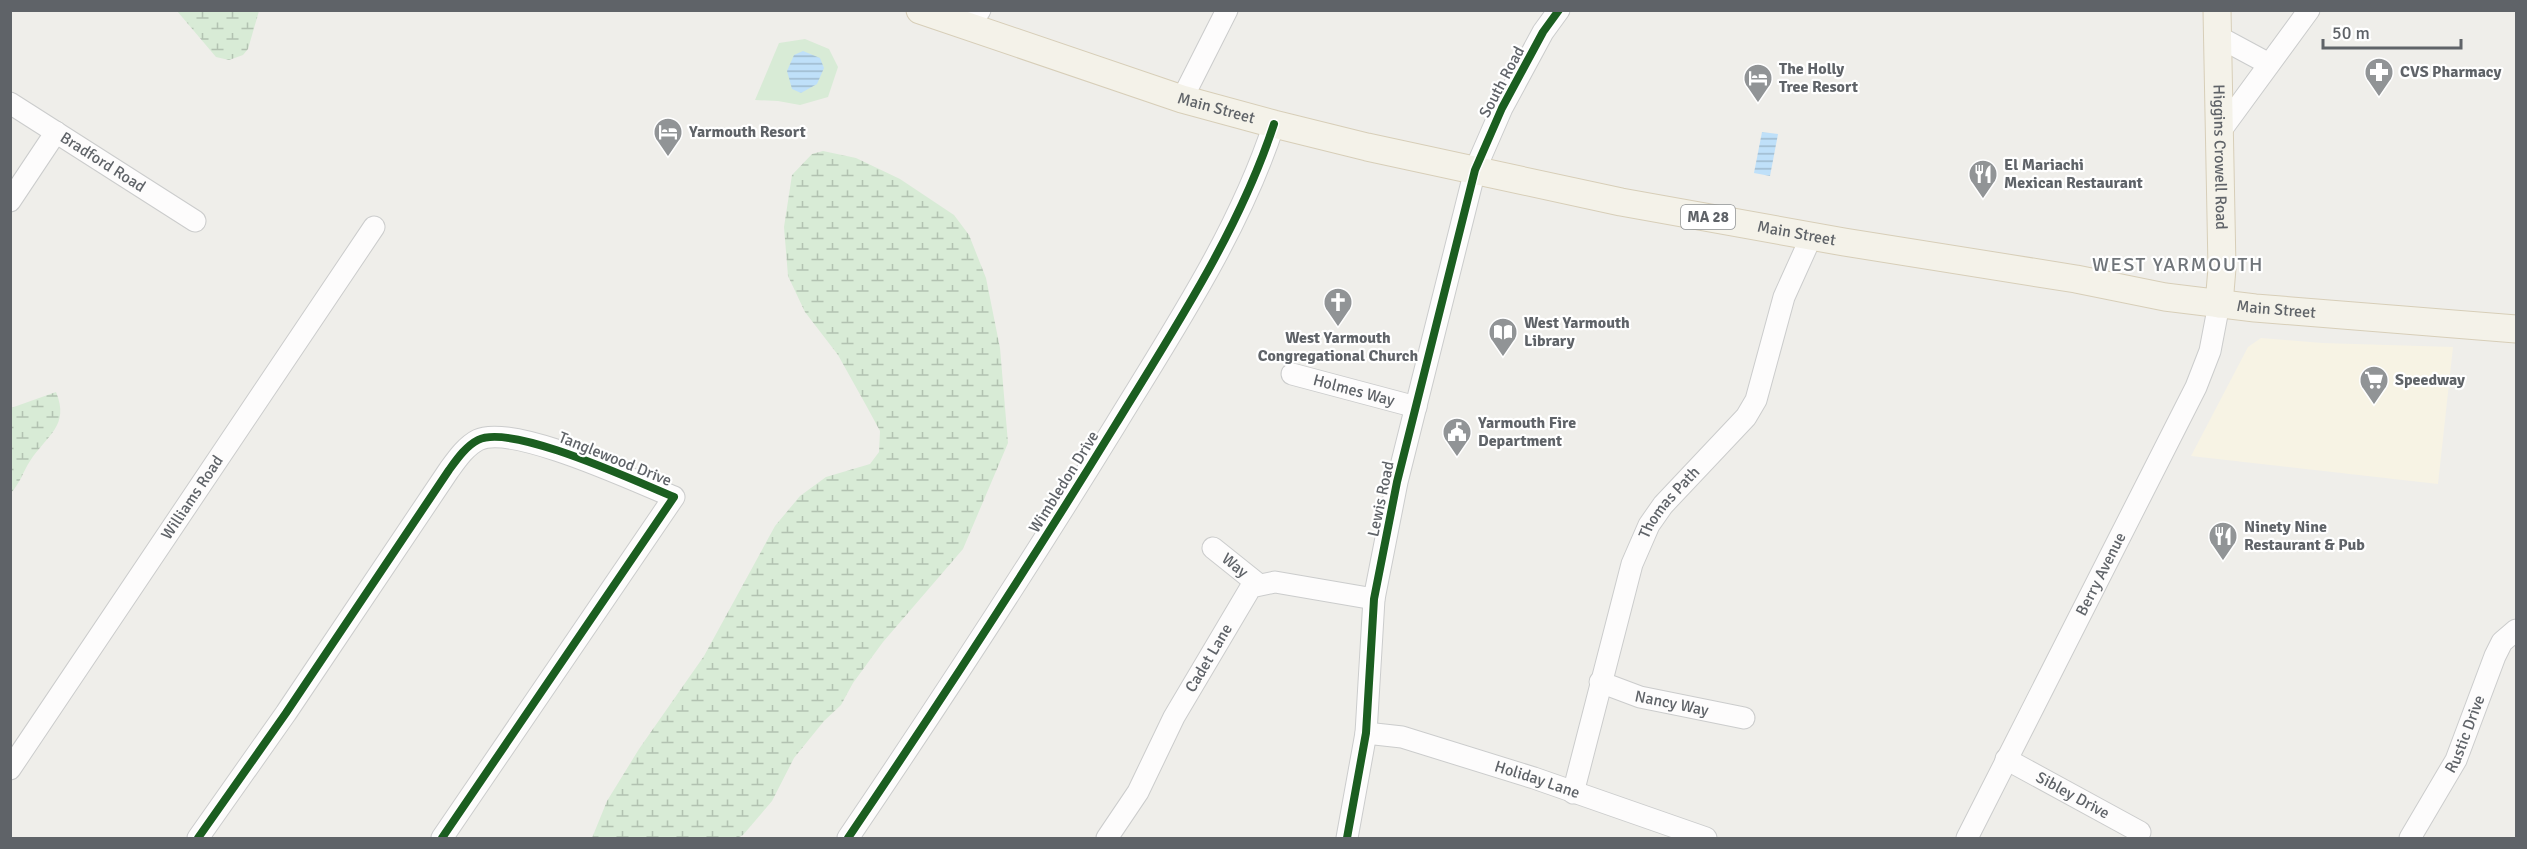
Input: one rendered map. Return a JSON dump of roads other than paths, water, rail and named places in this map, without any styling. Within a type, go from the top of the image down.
[{"type":"main road","name":"Main Street","points":[[920,10],[974,19],[1182,99],[1274,124],[1621,202],[2219,304],[2517,329]]},
{"type":"main road","name":"Higgins Crowell Road","points":[[2217,23],[2222,268],[2219,304]]},
{"type":"street","points":[[1182,99],[1227,10]]},
{"type":"street","name":"South Road","points":[[1475,170],[1502,108],[1543,32],[1559,10]]},
{"type":"street","points":[[2218,133],[2309,10]]},
{"type":"street","points":[[2217,23],[2269,64]]},
{"type":"street","name":"Bradford Road","points":[[10,103],[195,221]]},
{"type":"street","name":"Wimbledon Drive","points":[[848,838],[1034,556],[1138,388],[1249,192],[1274,124]]},
{"type":"street","points":[[10,201],[56,132]]},
{"type":"street","name":"Lewis Road","points":[[1347,838],[1366,733],[1374,599],[1396,482],[1475,170]]},
{"type":"street","name":"Williams Road","points":[[10,769],[374,227]]},
{"type":"street","name":"Thomas Path","points":[[1573,793],[1632,564],[1649,525],[1663,505],[1746,417],[1758,391],[1784,297],[1812,235]]},
{"type":"street","name":"Berry Avenue","points":[[1966,838],[2196,387],[2210,351],[2219,304]]},
{"type":"street","name":"Holmes Way","points":[[1292,374],[1416,407]]},
{"type":"street","name":"Tanglewood Drive","points":[[198,838],[292,704],[449,470],[467,448],[479,440],[492,436],[513,439],[551,448],[674,497],[442,838]]},
{"type":"street","name":"Way","points":[[1213,548],[1258,584]]},
{"type":"street","points":[[1258,584],[1275,582],[1374,599]]},
{"type":"street","name":"Cadet Lane","points":[[1107,838],[1138,792],[1174,717],[1251,587],[1258,584]]},
{"type":"street","name":"Rustic Drive","points":[[2410,838],[2436,800],[2456,760],[2502,642],[2517,630]]},
{"type":"street","name":"Nancy Way","points":[[1600,682],[1640,697],[1744,718]]},
{"type":"street","name":"Holiday Lane","points":[[1366,733],[1402,737],[1534,778],[1706,838]]},
{"type":"street","name":"Sibley Drive","points":[[2006,759],[2140,832]]},
{"type":"water","points":[[803,51],[820,58],[824,68],[817,84],[801,93],[792,89],[787,71],[794,55]]},
{"type":"water","points":[[1762,132],[1778,134],[1770,176],[1754,173]]},
{"type":"place","name":"CVS Pharmacy","points":[[2379,98]]},
{"type":"place","name":"The Holly Tree Resort","points":[[1758,104]]},
{"type":"place","name":"Yarmouth Resort","points":[[668,158]]},
{"type":"place","name":"El Mariachi Mexican Restaurant","points":[[1983,200]]},
{"type":"place","name":"West Yarmouth Congregational Church","points":[[1338,328]]},
{"type":"place","name":"West Yarmouth Library","points":[[1503,358]]},
{"type":"place","name":"Speedway","points":[[2374,406]]},
{"type":"place","name":"Yarmouth Fire Department","points":[[1457,458]]},
{"type":"place","name":"Ninety Nine Restaurant & Pub","points":[[2223,562]]},
{"type":"district","name":"WEST YARMOUTH","points":[[2178,264]]}]
